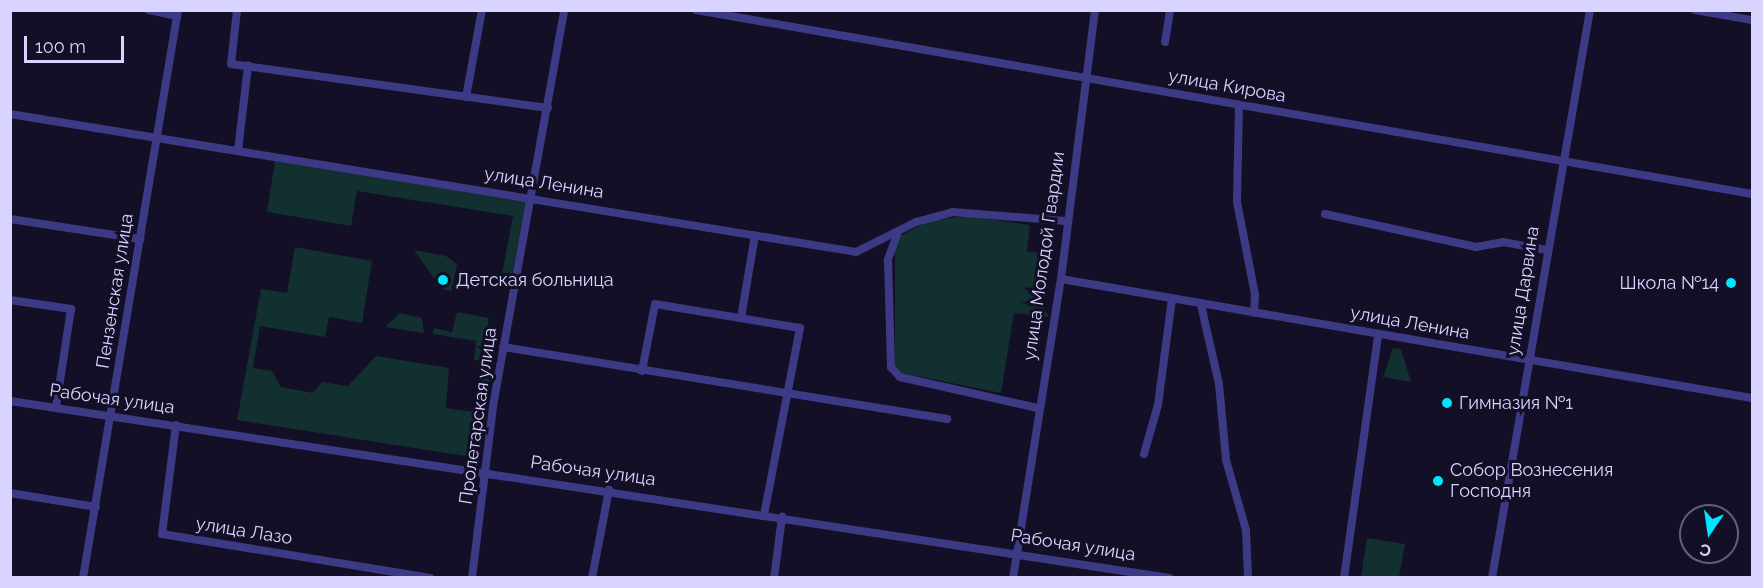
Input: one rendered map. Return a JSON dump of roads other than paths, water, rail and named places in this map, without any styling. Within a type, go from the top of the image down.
[{"type":"street","points":[[149,10],[178,13]]},
{"type":"street","points":[[237,10],[231,64],[548,108]]},
{"type":"street","points":[[466,97],[482,10]]},
{"type":"street","name":"Пролетарская улица","points":[[472,578],[488,473],[503,346],[534,198],[564,10]]},
{"type":"street","name":"улица Кирова","points":[[696,10],[1752,194]]},
{"type":"street","name":"улица Молодой Гвардии","points":[[1013,578],[1038,408],[1061,279],[1065,220],[1095,10]]},
{"type":"street","points":[[1165,42],[1170,10]]},
{"type":"street","name":"улица Дарвина","points":[[1492,578],[1546,250],[1590,10]]},
{"type":"street","points":[[1695,10],[1752,20]]},
{"type":"street","name":"Пензенская улица","points":[[83,578],[178,13]]},
{"type":"street","points":[[238,151],[248,66]]},
{"type":"street","points":[[1239,105],[1237,202],[1256,295],[1254,313]]},
{"type":"street","name":"улица Ленина","points":[[10,114],[856,252],[898,232],[953,212],[1065,220]]},
{"type":"street","points":[[1325,214],[1476,247],[1503,242],[1546,250]]},
{"type":"street","points":[[10,219],[140,239]]},
{"type":"street","points":[[898,232],[888,260],[891,367],[900,377],[1038,408]]},
{"type":"street","points":[[741,318],[755,235]]},
{"type":"street","name":"улица Ленина","points":[[1061,279],[1201,305],[1752,398]]},
{"type":"street","points":[[10,300],[71,309],[56,407]]},
{"type":"street","points":[[1144,454],[1158,405],[1172,300]]},
{"type":"street","points":[[642,371],[655,304],[800,328],[764,515]]},
{"type":"street","points":[[1201,305],[1219,384],[1226,460],[1246,530],[1248,578]]},
{"type":"street","points":[[1344,578],[1378,335]]},
{"type":"street","points":[[503,346],[786,395],[947,419]]},
{"type":"street","name":"Рабочая улица","points":[[10,401],[1017,552],[1170,578]]},
{"type":"street","name":"улица Лазо","points":[[176,425],[162,534],[430,578]]},
{"type":"street","points":[[592,578],[609,490]]},
{"type":"street","points":[[10,493],[96,507]]},
{"type":"street","points":[[774,578],[782,517]]},
{"type":"place","name":"Детская больница","points":[[443,280]]},
{"type":"place","name":"Школа №14","points":[[1731,283]]},
{"type":"place","name":"Гимназия №1","points":[[1447,403]]},
{"type":"place","name":"Собор Вознесения Господня","points":[[1438,481]]}]
